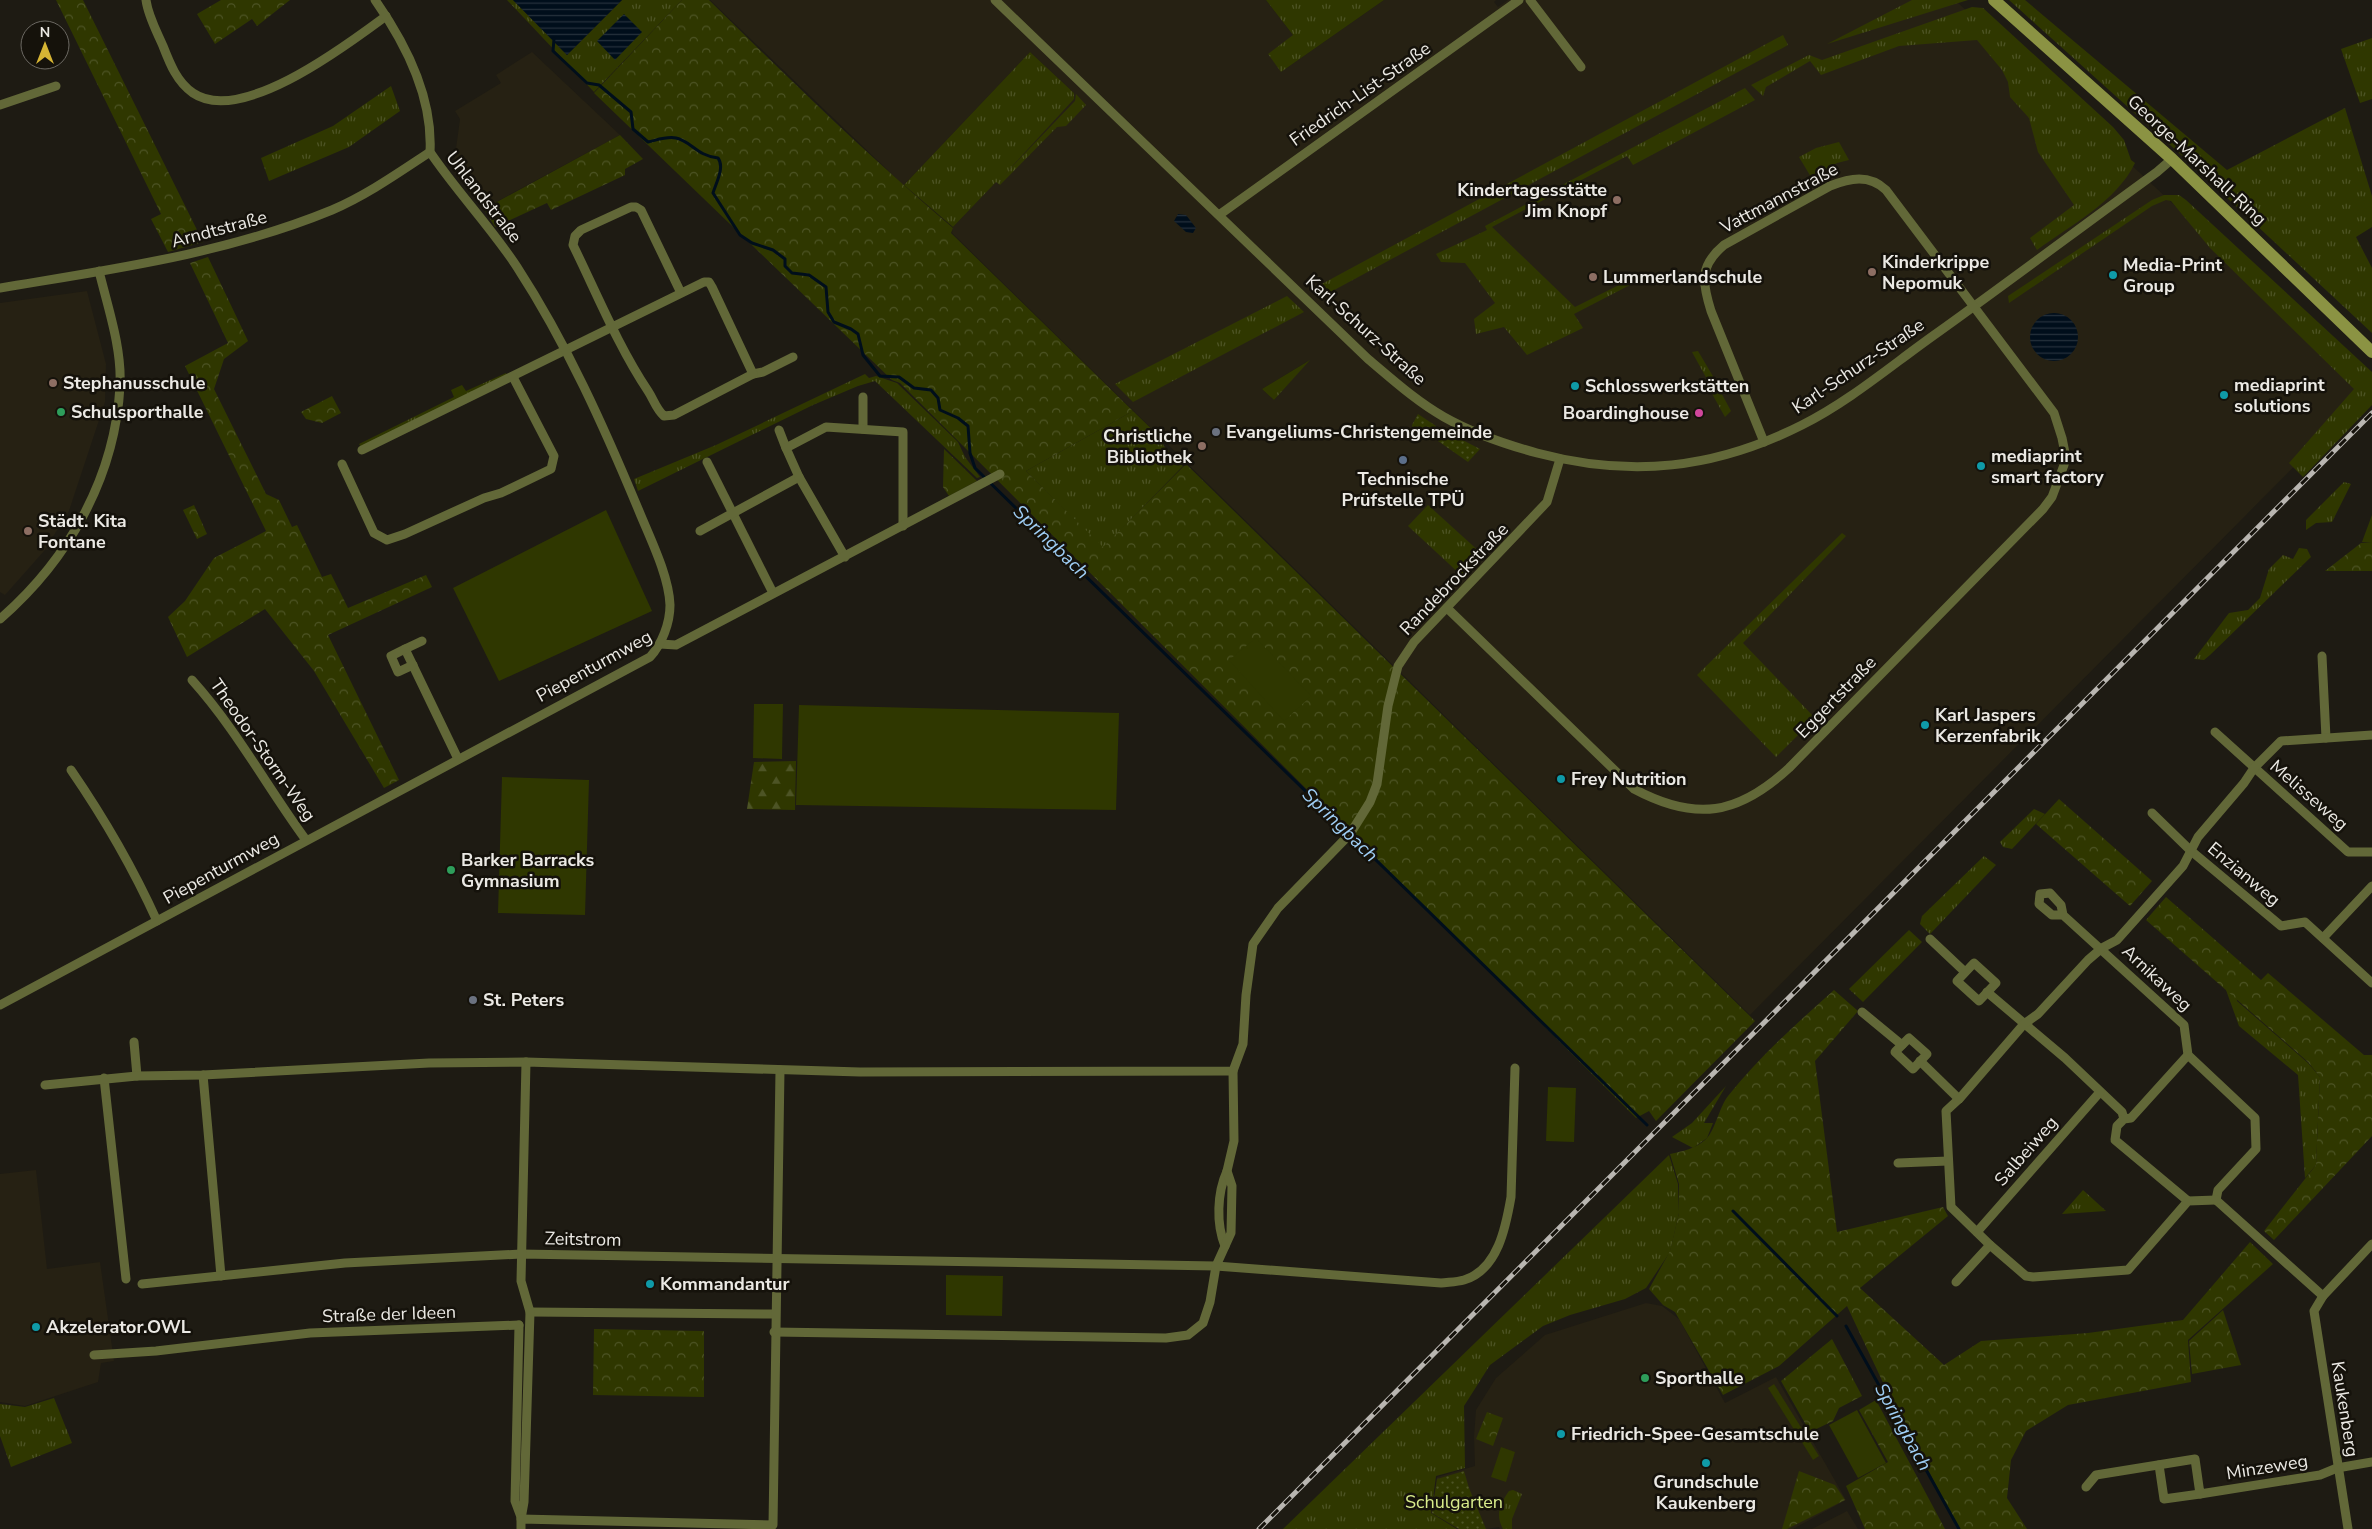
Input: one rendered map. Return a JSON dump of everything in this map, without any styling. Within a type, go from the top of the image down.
[{"type":"main road","name":"George-Marshall-Ring","points":[[1994,0],[2172,159],[2372,352]]},
{"type":"street","points":[[146,0],[174,74],[193,93],[207,100],[231,101],[244,98],[290,78],[334,54],[386,16]]},
{"type":"street","name":"Uhlandstraße","points":[[375,0],[386,16],[413,67],[425,101],[430,130],[430,152],[494,233],[529,286],[567,351],[612,446],[654,548],[670,602],[669,616],[660,644]]},
{"type":"street","name":"Karl-Schurz-Straße","points":[[995,0],[1368,359],[1422,402],[1478,434],[1560,459],[1610,467],[1673,466],[1714,458],[1764,442],[1827,411],[1975,306],[2158,172],[2172,159]]},
{"type":"street","name":"Friedrich-List-Straße","points":[[1219,215],[1519,0]]},
{"type":"street","points":[[1530,0],[1581,67]]},
{"type":"street","points":[[0,105],[56,86]]},
{"type":"street","name":"Arndtstraße","points":[[0,288],[199,253],[280,229],[340,206],[386,181],[430,152]]},
{"type":"street","name":"Vattmannstraße","points":[[1764,442],[1714,320],[1704,289],[1706,266],[1715,252],[1724,245],[1830,186],[1847,179],[1862,178],[1886,190],[1975,306]]},
{"type":"street","points":[[681,293],[641,210],[636,206],[581,230],[575,236],[573,245],[633,370],[650,393],[658,411],[664,416],[674,415],[753,374],[763,372],[793,357]]},
{"type":"street","points":[[0,619],[22,599],[64,550],[93,497],[109,459],[120,385],[117,344],[99,271]]},
{"type":"street","points":[[362,450],[567,351],[704,282],[709,282],[753,374]]},
{"type":"street","name":"Eggertstraße","points":[[1447,608],[1634,790],[1654,800],[1688,809],[1722,808],[1753,797],[1789,768],[2030,523],[2052,497],[2064,465],[2065,453],[2054,413],[1975,306]]},
{"type":"street","points":[[342,464],[374,533],[387,540],[405,534],[484,498],[501,493],[551,469],[554,456],[513,377]]},
{"type":"street","points":[[863,397],[863,429]]},
{"type":"street","points":[[786,448],[826,427],[903,432],[903,526]]},
{"type":"street","points":[[778,430],[799,477],[844,557]]},
{"type":"street","name":"Randebrockstraße","points":[[1233,1071],[1243,1044],[1246,995],[1253,944],[1278,908],[1348,836],[1370,802],[1377,784],[1388,706],[1398,666],[1414,642],[1548,502],[1560,459]]},
{"type":"street","points":[[707,462],[773,593]]},
{"type":"street","name":"Piepenturmweg","points":[[0,1005],[650,656],[660,644],[675,645],[1000,474]]},
{"type":"street","points":[[700,531],[799,477]]},
{"type":"street","points":[[413,665],[398,672],[391,656],[422,641]]},
{"type":"street","points":[[405,649],[458,759]]},
{"type":"street","points":[[2322,656],[2326,738]]},
{"type":"street","name":"Theodor-Storm-Weg","points":[[192,680],[214,704],[244,746],[306,840]]},
{"type":"street","points":[[2215,732],[2254,768]]},
{"type":"street","name":"Enzianweg","points":[[2102,948],[2117,940],[2183,866],[2198,837],[2244,783],[2254,768],[2281,741],[2372,735]]},
{"type":"street","name":"Melisseweg","points":[[2254,768],[2348,852],[2372,852]]},
{"type":"street","points":[[70,770],[134,872],[157,921]]},
{"type":"street","name":"Enzianweg","points":[[2152,813],[2190,850],[2281,926],[2305,922],[2372,983]]},
{"type":"street","points":[[2323,938],[2372,886]]},
{"type":"street","name":"Arnikaweg","points":[[2063,915],[2102,948],[2184,1025],[2188,1055]]},
{"type":"street","points":[[1930,939],[1965,972]]},
{"type":"street","name":"Arnikaweg","points":[[2102,948],[2088,960],[2038,1014],[2024,1024],[1959,1099],[1946,1111],[1952,1207],[1990,1245],[2026,1276],[2030,1277],[2123,1272],[2128,1270],[2188,1201]]},
{"type":"street","points":[[1974,963],[1996,983],[1988,992],[1979,1001],[1957,981],[1974,963]]},
{"type":"street","points":[[1988,992],[2065,1058],[2122,1112],[2124,1119]]},
{"type":"street","points":[[1862,1012],[1902,1045]]},
{"type":"street","points":[[1909,1038],[1927,1054],[1920,1061],[1913,1069],[1895,1052],[1909,1038]]},
{"type":"street","points":[[134,1042],[137,1076]]},
{"type":"street","points":[[2216,1200],[2218,1190],[2256,1148],[2255,1118],[2188,1055],[2131,1118],[2124,1119],[2117,1126],[2115,1140],[2188,1201],[2216,1200],[2323,1296]]},
{"type":"street","points":[[1920,1061],[1959,1099]]},
{"type":"street","points":[[520,1472],[530,1312],[521,1281],[526,1062]]},
{"type":"street","points":[[45,1085],[137,1076],[203,1075],[421,1063],[526,1062],[860,1072],[1233,1071],[1234,1141],[1227,1171],[1232,1186],[1231,1233],[1216,1266],[1210,1302],[1203,1323],[1188,1335],[1178,1337],[774,1332]]},
{"type":"street","name":"Zeitstrom","points":[[142,1284],[345,1263],[521,1254],[1216,1266],[1441,1283],[1466,1280],[1484,1268],[1501,1239],[1511,1196],[1515,1068]]},
{"type":"street","points":[[522,1519],[773,1525],[774,1332],[780,1070]]},
{"type":"street","points":[[203,1075],[221,1276]]},
{"type":"street","points":[[104,1078],[126,1279]]},
{"type":"street","name":"Salbeiweg","points":[[1977,1232],[2100,1092]]},
{"type":"street","points":[[1898,1163],[1948,1161]]},
{"type":"street","name":"Kaukenberg","points":[[2348,1529],[2314,1311],[2323,1296],[2372,1244]]},
{"type":"street","points":[[1956,1282],[1990,1245]]},
{"type":"street","points":[[530,1312],[775,1314]]},
{"type":"street","points":[[520,1529],[522,1519],[520,1502],[519,1326],[530,1312]]},
{"type":"street","name":"Straße der Ideen","points":[[94,1355],[310,1333],[519,1326]]},
{"type":"street","points":[[2086,1488],[2096,1475],[2195,1459],[2200,1494]]},
{"type":"street","name":"Minzeweg","points":[[2159,1465],[2164,1499],[2320,1475],[2338,1468],[2372,1462]]},
{"type":"shaded area","points":[[710,0],[1266,0],[1293,35],[1281,72],[1384,0],[1496,0],[1494,2],[1498,7],[1508,0],[1955,0],[2371,389],[1750,1015],[952,233],[953,227],[902,184]],"holes":[[[1030,52],[1074,93],[1074,99],[953,227],[904,185]],[[1308,361],[1274,400],[1262,389]]]},
{"type":"shaded area","points":[[532,52],[620,135],[483,209],[453,171],[460,119],[455,111],[501,83],[496,75]]},
{"type":"shaded area","name":"Stephanusschule","points":[[87,291],[106,364],[105,402],[69,511],[44,551],[5,595],[0,592],[0,303]]},
{"type":"shaded area","points":[[36,1170],[47,1269],[100,1262],[114,1361],[101,1363],[98,1382],[25,1406],[0,1402],[0,1174]]},
{"type":"shaded area","points":[[1646,1303],[1662,1306],[1679,1319],[1725,1403],[1776,1377],[1846,1500],[1793,1529],[1500,1529],[1499,1527],[1458,1529],[1431,1513],[1437,1477],[1475,1466],[1474,1437],[1476,1410],[1496,1378],[1545,1335]]},
{"type":"shaded area","points":[[1847,1511],[1858,1529],[1812,1529]]},
{"type":"green space","points":[[56,0],[83,0],[203,242],[168,252],[151,219],[161,214],[70,29],[70,20],[66,20]]},
{"type":"green space","points":[[221,0],[290,0],[257,26],[252,19],[215,44],[197,14]]},
{"type":"green space","points":[[507,0],[513,0],[567,55],[622,0],[682,0],[594,92]]},
{"type":"green space","points":[[682,0],[709,0],[859,145],[953,228],[951,233],[1133,411],[1026,471],[1103,547],[1186,464],[1755,1021],[1656,1121],[1649,1111],[1636,1118],[900,383],[892,380],[594,93]]},
{"type":"green space","points":[[1266,0],[1384,0],[1281,72],[1268,54],[1293,35]]},
{"type":"green space","points":[[1912,0],[1968,0],[1827,44]]},
{"type":"green space","points":[[2009,0],[2025,0],[2227,170],[2345,108],[2372,196],[2372,227],[2356,237],[2372,268],[2372,333],[2179,153]]},
{"type":"green space","points":[[1972,7],[1983,8],[2113,127],[2124,140],[2131,160],[2135,163],[2127,177],[2105,201],[2037,250],[2030,238],[2074,205],[2038,152],[2029,118],[2010,97],[2008,82],[2002,70],[1977,40],[1899,46],[1821,75],[1810,61],[1766,87],[1763,96],[1751,85],[1809,55],[1822,60]]},
{"type":"green space","points":[[1783,35],[1788,45],[1325,295],[1320,285]]},
{"type":"green space","points":[[2372,38],[2372,99],[2360,103],[2341,49]]},
{"type":"green space","points":[[1030,52],[1074,93],[1074,99],[1003,176],[1075,101],[1076,94],[1086,105],[1066,126],[1057,127],[1000,185],[996,182],[953,227],[904,185]]},
{"type":"green space","points":[[391,86],[400,111],[349,147],[269,181],[261,158],[333,126]]},
{"type":"green space","points":[[1745,88],[1755,100],[1633,165],[1627,156],[1492,227],[1575,307],[1627,281],[1630,285],[1574,314],[1583,328],[1527,355],[1504,327],[1476,334],[1474,319],[1495,303],[1465,263],[1441,262],[1436,254],[1487,230],[1485,226]]},
{"type":"green space","points":[[620,135],[643,159],[625,169],[625,175],[551,210],[547,203],[495,227],[484,209]]},
{"type":"green space","points":[[1839,142],[1849,160],[1837,163],[1811,177],[1799,157],[1816,148]]},
{"type":"green space","points":[[2164,195],[2179,195],[2186,200],[2372,372],[2372,405],[2303,477],[2289,463],[2354,389],[2210,248],[2171,201],[2166,200],[2152,206],[2009,303],[2008,296],[2152,200]]},
{"type":"green space","points":[[208,257],[248,341],[224,359],[214,389],[266,494],[279,500],[292,527],[297,525],[322,577],[331,574],[348,608],[426,575],[432,587],[328,635],[399,780],[384,788],[314,671],[265,609],[187,657],[168,617],[185,601],[214,558],[266,531],[185,366],[228,343],[190,263]]},
{"type":"green space","points":[[1287,296],[1304,312],[1133,402],[1115,384]]},
{"type":"green space","points":[[1698,351],[1714,378],[1708,381],[1692,352]]},
{"type":"green space","points":[[1310,360],[1274,400],[1262,389]]},
{"type":"green space","points":[[506,373],[509,378],[362,449],[359,444],[454,397],[451,390],[462,385],[466,391]]},
{"type":"green space","points":[[865,374],[869,378],[876,376],[897,383],[958,442],[965,457],[980,477],[977,478],[875,381],[813,405],[638,491],[634,479],[716,445]]},
{"type":"green space","points":[[1718,387],[1731,411],[1725,417],[1711,392]]},
{"type":"green space","points":[[332,396],[341,413],[322,423],[306,419],[301,412]]},
{"type":"green space","points":[[1133,411],[1165,442],[1163,445],[1183,466],[1103,548],[1026,471]]},
{"type":"green space","points":[[1418,414],[1436,426],[1424,439],[1413,431],[1412,425]]},
{"type":"green space","points":[[1445,431],[1480,449],[1468,462],[1438,441]]},
{"type":"green space","points":[[944,449],[977,481],[949,496],[943,487]]},
{"type":"green space","points":[[2344,482],[2351,484],[2332,522],[2316,523],[2306,530],[2306,520]]},
{"type":"green space","points":[[194,505],[207,534],[197,539],[183,510]]},
{"type":"green space","points":[[1428,505],[1482,554],[1462,576],[1408,526]]},
{"type":"green space","points":[[606,510],[652,611],[499,681],[453,588]]},
{"type":"green space","points":[[2372,515],[2372,542],[2362,542]]},
{"type":"green space","points":[[1842,533],[1846,536],[1743,643],[1815,718],[1776,757],[1697,675]]},
{"type":"green space","points":[[2372,542],[2372,571],[2325,571],[2361,543]]},
{"type":"green space","points":[[2299,548],[2307,549],[2311,557],[2210,655],[2204,660],[2194,659],[2229,613],[2248,610],[2260,598],[2269,569],[2283,555],[2293,559]]},
{"type":"green space","points":[[1256,638],[1311,696],[1284,721],[1229,660]]},
{"type":"green space","points":[[754,704],[783,704],[782,759],[753,758]]},
{"type":"green space","points":[[799,705],[1119,713],[1116,810],[796,805]]},
{"type":"green space","points":[[796,761],[795,810],[747,809],[754,762]]},
{"type":"green space","points":[[502,777],[589,780],[585,915],[498,913]]},
{"type":"green space","points":[[2059,799],[2152,881],[2130,906],[2036,824]]},
{"type":"green space","points":[[2034,809],[2045,814],[2012,849],[2003,847],[2000,842]]},
{"type":"green space","points":[[1984,856],[1996,865],[1930,934],[1920,924],[1922,916]]},
{"type":"green space","points":[[2166,897],[2261,980],[2268,973],[2364,1055],[2372,1055],[2372,1136],[2274,1240],[2264,1231],[2316,1165],[2320,1077],[2308,1062],[2146,920]]},
{"type":"green space","points":[[1909,930],[1922,942],[1863,1002],[1849,989]]},
{"type":"green space","points":[[1834,990],[1858,1011],[1815,1061],[1837,1232],[1943,1207],[1948,1216],[1860,1288],[1944,1365],[1981,1341],[2088,1333],[2183,1320],[2250,1242],[2273,1264],[2188,1340],[2191,1382],[2068,1405],[2026,1431],[2011,1460],[2007,1498],[2027,1529],[1959,1529],[1887,1391],[1847,1306],[1779,1366],[1723,1395],[1675,1312],[1663,1305],[1649,1289],[1670,1251],[1679,1213],[1679,1184],[1670,1154],[1693,1148],[1705,1140],[1712,1131],[1728,1096],[1752,1068],[1778,1041]]},
{"type":"green space","points":[[2226,990],[2236,991],[2237,1001],[2308,1063],[2320,1077],[2316,1165],[2305,1178],[2298,1075],[2239,1026]]},
{"type":"green space","points":[[1726,1086],[1704,1123],[1713,1123],[1707,1138],[1693,1148],[1672,1137],[1692,1123]]},
{"type":"green space","points":[[1548,1087],[1576,1088],[1574,1142],[1546,1141]]},
{"type":"green space","points":[[1669,1155],[1678,1184],[1679,1213],[1670,1252],[1646,1288],[1625,1299],[1570,1315],[1543,1326],[1490,1365],[1464,1406],[1465,1468],[1436,1476],[1431,1513],[1457,1529],[1283,1529]]},
{"type":"green space","points":[[2083,1190],[2106,1211],[2062,1214]]},
{"type":"green space","points":[[946,1275],[1003,1276],[1002,1316],[946,1315]]},
{"type":"green space","points":[[2223,1310],[2241,1365],[2192,1374],[2189,1341]]},
{"type":"green space","points":[[594,1329],[704,1331],[704,1397],[593,1395]]},
{"type":"green space","points":[[1832,1339],[1862,1396],[1839,1408],[1833,1421],[1810,1432],[1781,1381]]},
{"type":"green space","points":[[1774,1384],[1819,1456],[1813,1460],[1768,1388]]},
{"type":"green space","points":[[54,1398],[72,1443],[11,1467],[0,1436],[0,1404],[25,1407]]},
{"type":"green space","points":[[1876,1400],[1945,1529],[1865,1529],[1846,1486],[1888,1462],[1859,1410]]},
{"type":"green space","points":[[1857,1410],[1886,1463],[1858,1478],[1829,1425]]},
{"type":"green space","points":[[1487,1412],[1503,1418],[1493,1446],[1476,1439]]},
{"type":"green space","points":[[1501,1447],[1515,1452],[1506,1482],[1491,1477]]},
{"type":"green space","name":"Schulgarten","points":[[1464,1471],[1486,1529],[1459,1529],[1432,1513],[1437,1479]]},
{"type":"green space","points":[[1799,1471],[1835,1485],[1845,1500],[1787,1529],[1782,1529]]},
{"type":"green space","points":[[1513,1490],[1522,1494],[1512,1519],[1512,1529],[1503,1529],[1499,1519],[1500,1509],[1509,1491]]},
{"type":"water","points":[[513,0],[622,0],[567,55]]},
{"type":"water","points":[[624,14],[642,32],[615,60],[597,41]]},
{"type":"water","points":[[1178,214],[1186,215],[1196,228],[1193,233],[1186,232],[1174,221]]},
{"type":"water","points":[[2054,313],[2063,315],[2071,320],[2076,328],[2078,337],[2076,346],[2071,354],[2063,359],[2054,361],[2045,359],[2037,354],[2032,346],[2030,337],[2032,328],[2037,320],[2045,315]]},
{"type":"waterway","name":"Springbach","points":[[554,39],[553,51],[587,83],[599,85],[631,112],[633,129],[648,142],[676,138],[686,142],[699,152],[718,158],[721,166],[713,193],[740,235],[752,243],[773,250],[785,259],[785,266],[792,273],[809,275],[826,287],[828,312],[834,322],[858,334],[863,355],[880,376],[899,377],[914,388],[931,390],[938,398],[940,410],[958,418],[968,426],[970,453],[975,468],[1647,1125]]},
{"type":"waterway","name":"Springbach","points":[[1733,1211],[1837,1316]]},
{"type":"waterway","name":"Springbach","points":[[1846,1326],[1959,1529]]},
{"type":"railway","points":[[1259,1529],[2372,413]]},
{"type":"place","name":"Kindertagesstätte Jim Knopf","points":[[1617,200]]},
{"type":"place","name":"Kinderkrippe Nepomuk","points":[[1872,272]]},
{"type":"place","name":"Media‑Print Group","points":[[2113,275]]},
{"type":"place","name":"Lummerlandschule","points":[[1593,277]]},
{"type":"place","name":"Stephanusschule","points":[[53,383]]},
{"type":"place","name":"Schlosswerkstätten","points":[[1575,386]]},
{"type":"place","name":"mediaprint solutions","points":[[2224,395]]},
{"type":"place","name":"Schulsporthalle","points":[[61,412]]},
{"type":"place","name":"Boardinghouse","points":[[1699,413]]},
{"type":"place","name":"Evangeliums-Christengemeinde","points":[[1216,432]]},
{"type":"place","name":"Christliche Bibliothek","points":[[1202,446]]},
{"type":"place","name":"Technische Prüfstelle TPÜ","points":[[1403,460]]},
{"type":"place","name":"mediaprint smart factory","points":[[1981,466]]},
{"type":"place","name":"Städt. Kita Fontane","points":[[28,531]]},
{"type":"place","name":"Karl Jaspers Kerzenfabrik","points":[[1925,725]]},
{"type":"place","name":"Frey Nutrition","points":[[1561,779]]},
{"type":"place","name":"Barker Barracks Gymnasium","points":[[451,870]]},
{"type":"place","name":"St. Peters","points":[[473,1000]]},
{"type":"place","name":"Kommandantur","points":[[650,1284]]},
{"type":"place","name":"Akzelerator.OWL","points":[[36,1327]]},
{"type":"place","name":"Sporthalle","points":[[1645,1378]]},
{"type":"place","name":"Friedrich-Spee-Gesamtschule","points":[[1561,1434]]},
{"type":"place","name":"Grundschule Kaukenberg","points":[[1706,1463]]}]
